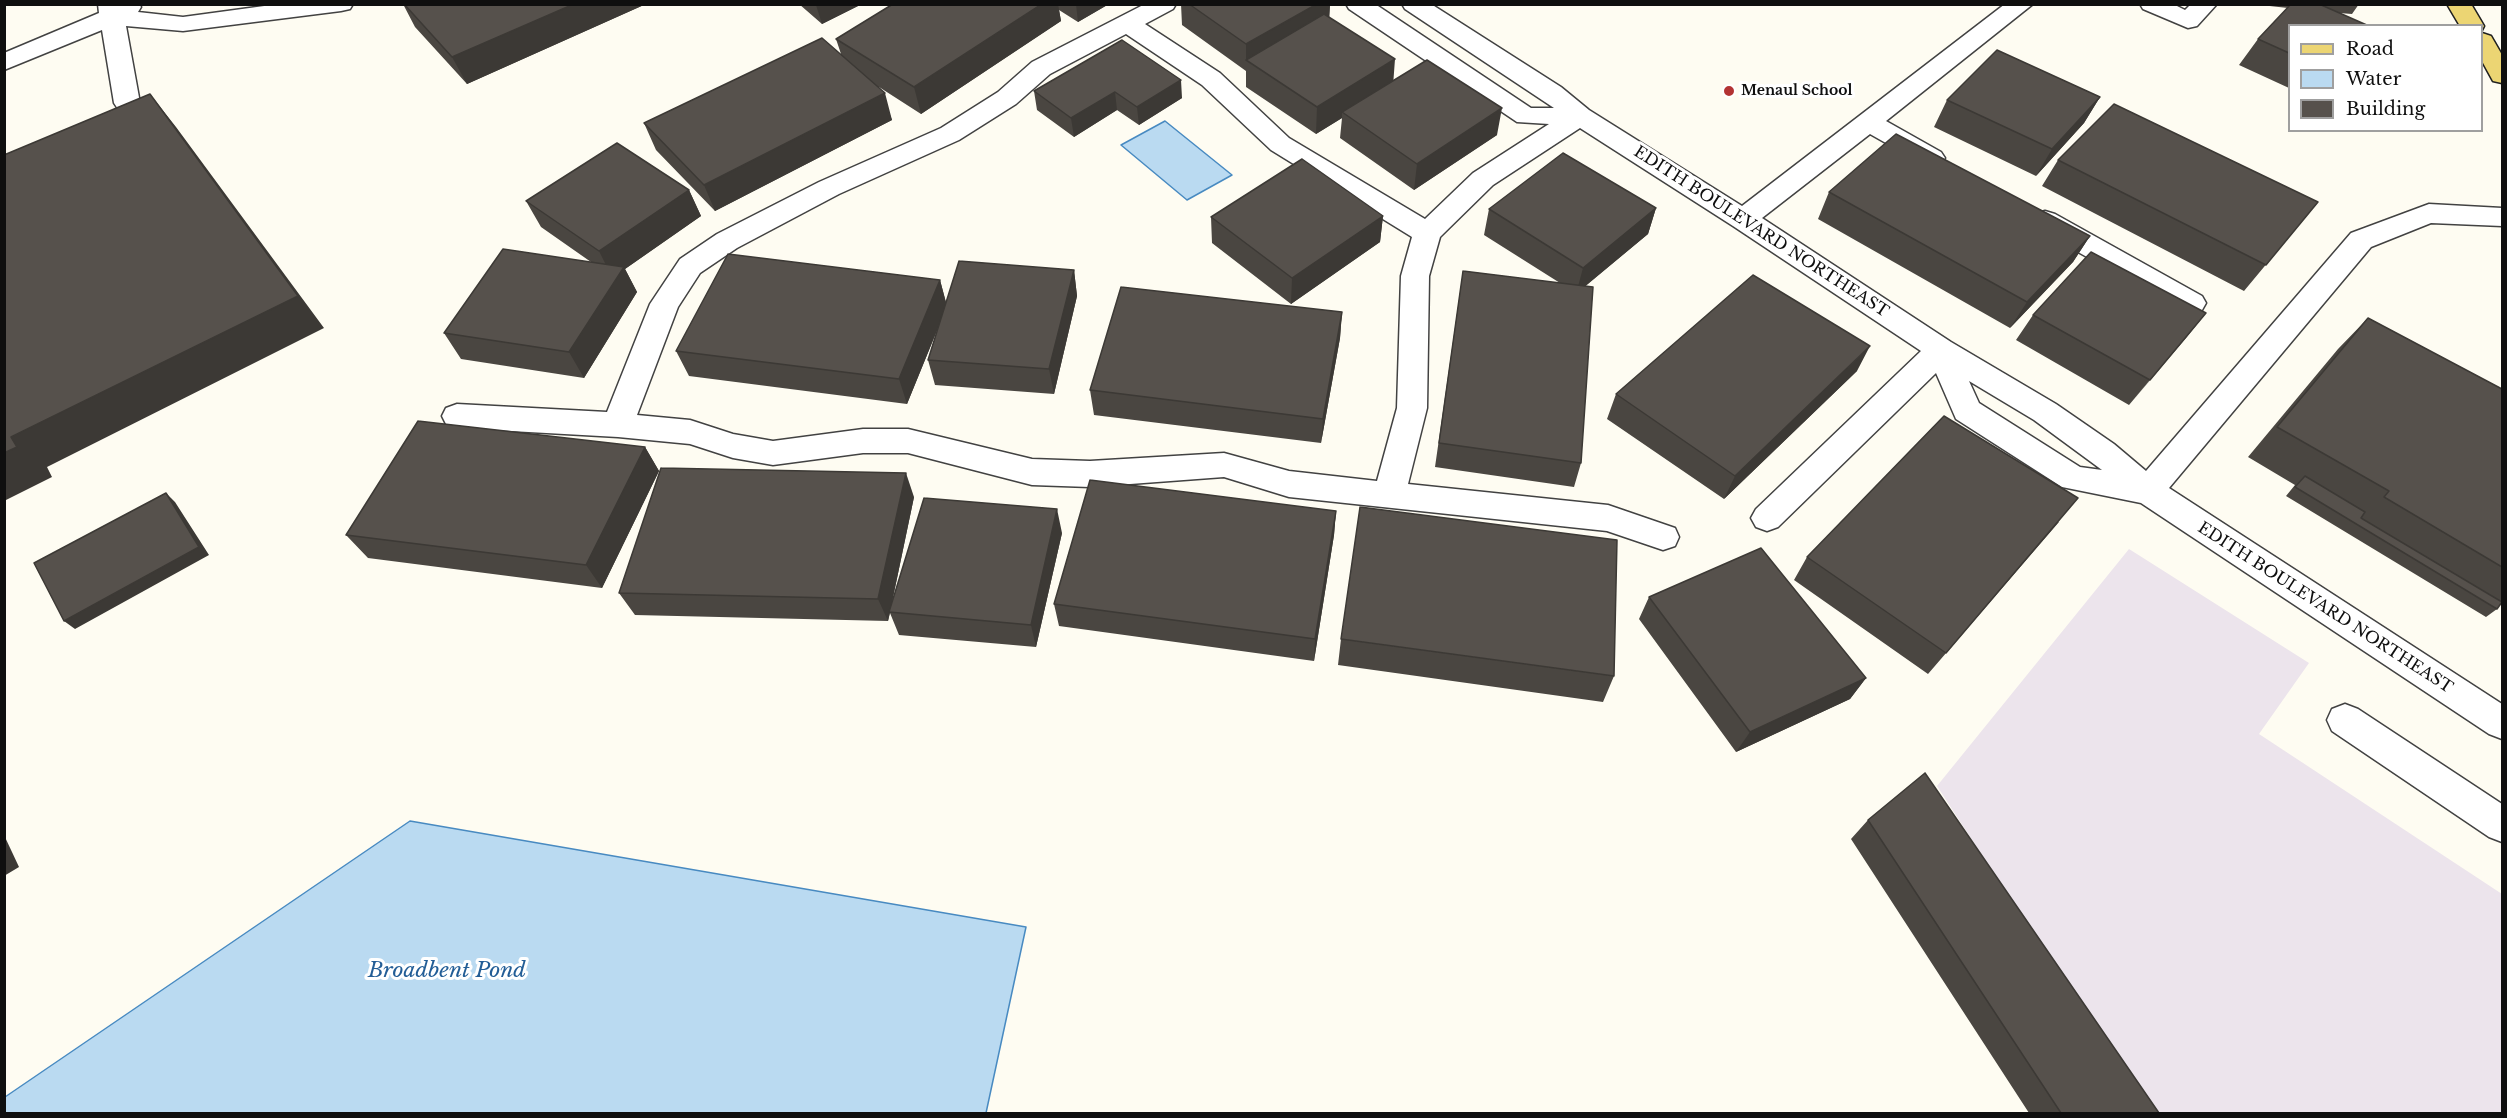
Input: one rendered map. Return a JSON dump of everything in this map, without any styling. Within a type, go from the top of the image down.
[{"type":"main road","points":[[2459,4],[2471,24]]},
{"type":"main road","points":[[2483,44],[2502,75]]},
{"type":"street","points":[[4,62],[110,11],[134,4]]},
{"type":"street","points":[[110,11],[183,24],[341,4]]},
{"type":"street","points":[[618,424],[664,304],[690,266],[727,241],[829,188],[950,134],[1007,98],[1041,68],[1164,4]]},
{"type":"street","points":[[1358,4],[1526,116],[1580,116]]},
{"type":"street","name":"EDITH BOULEVARD NORTHEAST","points":[[1414,4],[1552,93],[1580,116],[1743,219],[1941,350],[2045,412],[2103,453],[2148,491],[2502,723]]},
{"type":"street","points":[[1743,219],[2021,4]]},
{"type":"street","points":[[2152,4],[2188,21],[2205,4]]},
{"type":"street","points":[[110,11],[127,103]]},
{"type":"street","points":[[1127,23],[1211,79],[1280,144],[1427,233]]},
{"type":"street","points":[[1389,495],[1412,408],[1415,276],[1427,233],[1484,179],[1580,116]]},
{"type":"street","points":[[1868,122],[1952,169]]},
{"type":"street","points":[[2025,210],[2192,303]]},
{"type":"street","points":[[2148,491],[2361,240],[2429,213],[2502,217]]},
{"type":"street","points":[[1767,518],[1941,350]]},
{"type":"street","name":"EDITH BOULEVARD NORTHEAST","points":[[1941,350],[1967,411],[2073,478],[2148,491]]},
{"type":"street","points":[[457,416],[618,424],[690,432],[733,446],[773,453],[863,441],[908,441],[1032,472],[1090,474],[1224,465],[1289,484],[1608,518],[1663,537]]},
{"type":"street","points":[[2345,720],[2502,825]]},
{"type":"shaded area","points":[[2129,549],[2309,663],[2259,734],[2502,894],[2502,1113],[2149,1113],[1937,786]]},
{"type":"water","points":[[1165,121],[1232,175],[1187,200],[1121,145]]},
{"type":"water","name":"Broadbent Pond","points":[[410,821],[1026,927],[986,1113],[5,1113],[5,1097]]},
{"type":"building","points":[[404,4],[574,4],[452,57]]},
{"type":"building","points":[[893,4],[1042,4],[914,87],[836,39]]},
{"type":"building","points":[[1189,4],[1317,4],[1246,44]]},
{"type":"building","points":[[2291,4],[2319,4],[2364,24],[2288,24],[2288,53],[2258,39]]},
{"type":"building","points":[[1324,14],[1395,59],[1317,107],[1246,60]]},
{"type":"building","points":[[822,38],[885,93],[704,185],[644,123]]},
{"type":"building","points":[[1122,40],[1181,80],[1137,107],[1115,92],[1071,118],[1034,91]]},
{"type":"building","points":[[1997,50],[2100,97],[2052,149],[1947,100]]},
{"type":"building","points":[[1427,60],[1502,108],[1417,164],[1342,112]]},
{"type":"building","points":[[150,94],[298,296],[11,437],[17,447],[4,453],[4,155]]},
{"type":"building","points":[[2114,104],[2318,202],[2266,265],[2058,160]]},
{"type":"building","points":[[1896,134],[2090,236],[2027,302],[1829,192]]},
{"type":"building","points":[[617,143],[689,190],[599,251],[526,201]]},
{"type":"building","points":[[1563,153],[1656,208],[1583,268],[1489,209]]},
{"type":"building","points":[[1302,159],[1383,216],[1292,278],[1211,217]]},
{"type":"building","points":[[503,249],[624,267],[569,352],[444,333]]},
{"type":"building","points":[[2091,252],[2206,313],[2150,380],[2033,315]]},
{"type":"building","points":[[728,254],[940,280],[899,379],[676,351]]},
{"type":"building","points":[[959,261],[1074,270],[1049,369],[928,360]]},
{"type":"building","points":[[1463,271],[1593,287],[1581,463],[1439,443]]},
{"type":"building","points":[[1753,275],[1870,346],[1735,476],[1616,394]]},
{"type":"building","points":[[1121,287],[1342,312],[1323,419],[1090,390]]},
{"type":"building","points":[[2368,318],[2502,389],[2502,567],[2384,497],[2389,491],[2277,427]]},
{"type":"building","points":[[1944,416],[2078,498],[1946,653],[1807,557]]},
{"type":"building","points":[[418,421],[645,447],[586,565],[346,535]]},
{"type":"building","points":[[661,468],[906,473],[878,599],[619,593]]},
{"type":"building","points":[[2305,476],[2365,512],[2361,518],[2502,602],[2497,609],[2295,487]]},
{"type":"building","points":[[1090,480],[1336,511],[1315,639],[1054,604]]},
{"type":"building","points":[[166,493],[199,547],[64,621],[34,563]]},
{"type":"building","points":[[924,498],[1057,509],[1031,625],[889,612]]},
{"type":"building","points":[[1360,507],[1617,540],[1614,676],[1341,639]]},
{"type":"building","points":[[1761,548],[1866,678],[1750,732],[1649,597]]},
{"type":"building","points":[[1925,773],[2159,1113],[2061,1113],[1868,820]]},
{"type":"place","name":"Menaul School","points":[[1729,91]]}]
